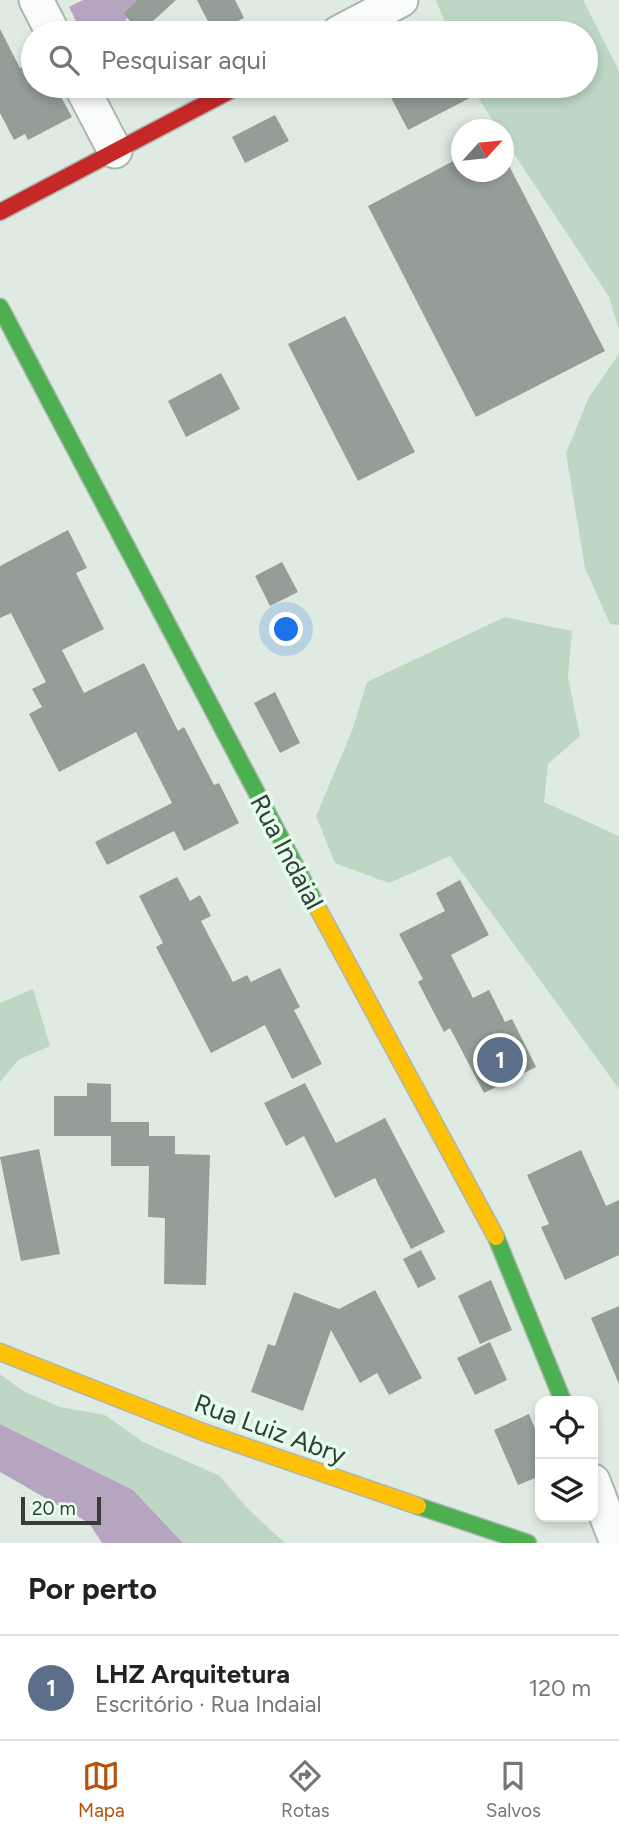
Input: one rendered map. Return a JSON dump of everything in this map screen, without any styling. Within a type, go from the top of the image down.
[{"type":"street","points":[[36,0],[47,21]]},
{"type":"street","points":[[361,21],[401,0]]},
{"type":"street","points":[[87,98],[115,151]]},
{"type":"street","points":[[0,212],[216,98]]},
{"type":"street","name":"Rua Indaial","points":[[0,307],[341,954],[489,1223],[520,1290],[560,1396]]},
{"type":"street","name":"Rua Luiz Abry","points":[[0,1352],[203,1432],[528,1543]]},
{"type":"street","points":[[598,1493],[617,1543]]},
{"type":"green space","points":[[436,0],[583,0],[594,21],[444,21]]},
{"type":"green space","points":[[598,30],[619,71],[619,329],[609,297],[514,154],[514,119],[492,119],[479,98],[598,98]]},
{"type":"green space","points":[[619,354],[619,625],[610,624],[585,568],[566,453],[589,397]]},
{"type":"green space","points":[[505,617],[572,631],[568,677],[580,736],[548,764],[544,802],[619,836],[619,1089],[450,856],[389,883],[335,863],[316,816],[352,731],[367,682]]},
{"type":"green space","points":[[33,989],[50,1046],[18,1060],[0,1082],[0,1003]]},
{"type":"green space","points":[[0,1374],[23,1391],[60,1407],[105,1415],[143,1442],[220,1476],[248,1509],[285,1543],[183,1543],[133,1490],[0,1424]]},
{"type":"shaded area","points":[[83,0],[137,0],[123,13],[127,18],[125,21],[76,21],[69,7]]},
{"type":"shaded area","points":[[0,1424],[133,1490],[183,1543],[102,1543],[89,1523],[0,1472]]},
{"type":"building","points":[[137,0],[176,0],[153,21],[130,21],[123,13]]},
{"type":"building","points":[[197,0],[235,0],[244,18],[238,21],[208,21]]},
{"type":"building","points":[[0,29],[21,67],[21,98],[62,98],[72,117],[28,140],[25,134],[14,140],[0,113]]},
{"type":"building","points":[[391,98],[470,98],[408,130]]},
{"type":"building","points":[[275,115],[289,141],[245,163],[232,137]]},
{"type":"building","points":[[451,162],[451,182],[514,182],[514,175],[605,351],[476,417],[368,206]]},
{"type":"building","points":[[345,316],[415,452],[358,481],[288,344]]},
{"type":"building","points":[[221,373],[240,409],[186,437],[168,401]]},
{"type":"building","points":[[68,530],[87,568],[76,573],[104,629],[62,650],[84,693],[144,663],[178,731],[184,727],[214,785],[219,783],[239,823],[184,851],[174,831],[107,865],[95,842],[172,803],[136,732],[59,772],[29,714],[42,707],[32,689],[46,682],[11,613],[0,618],[0,566]]},
{"type":"building","points":[[282,562],[298,592],[270,606],[255,576]]},
{"type":"building","points":[[275,692],[300,743],[280,753],[254,703]]},
{"type":"building","points":[[177,877],[190,901],[200,895],[211,916],[201,921],[233,982],[247,975],[251,982],[280,968],[300,1007],[294,1010],[322,1064],[292,1079],[265,1025],[211,1053],[156,947],[163,943],[139,896]]},
{"type":"building","points":[[460,880],[489,935],[451,955],[473,998],[489,990],[505,1022],[512,1019],[536,1067],[484,1093],[450,1028],[444,1032],[418,982],[423,979],[399,934],[445,911],[436,893]]},
{"type":"building","points":[[87,1083],[111,1084],[111,1136],[54,1136],[54,1096],[87,1096]]},
{"type":"building","points":[[305,1083],[336,1143],[385,1118],[445,1232],[411,1249],[375,1178],[335,1198],[304,1136],[286,1146],[264,1103]]},
{"type":"building","points":[[111,1122],[149,1122],[149,1136],[175,1136],[175,1154],[210,1155],[206,1285],[164,1284],[165,1218],[148,1217],[149,1166],[111,1166]]},
{"type":"building","points":[[39,1149],[60,1254],[21,1261],[0,1157]]},
{"type":"building","points":[[581,1150],[606,1206],[619,1200],[619,1255],[565,1280],[541,1227],[549,1224],[527,1175]]},
{"type":"building","points":[[421,1250],[436,1279],[418,1288],[403,1259]]},
{"type":"building","points":[[491,1280],[512,1330],[480,1344],[458,1296]]},
{"type":"building","points":[[375,1290],[422,1378],[389,1395],[377,1373],[360,1383],[331,1330],[303,1411],[251,1392],[268,1344],[275,1346],[294,1292],[339,1309]]},
{"type":"building","points":[[619,1306],[619,1384],[591,1318]]},
{"type":"building","points":[[490,1342],[507,1380],[475,1395],[457,1358]]},
{"type":"building","points":[[529,1414],[535,1429],[535,1478],[518,1485],[494,1430]]},
{"type":"traffic: fast","points":[[0,307],[316,905]]},
{"type":"traffic: fast","points":[[496,1237],[561,1396]]},
{"type":"traffic: fast","points":[[418,1506],[528,1543]]},
{"type":"traffic: slow","points":[[316,905],[496,1237]]},
{"type":"traffic: slow","points":[[0,1352],[203,1432],[418,1506]]},
{"type":"traffic: jam","points":[[0,212],[216,98]]},
{"type":"place","name":"LHZ Arquitetura","points":[[500,1060]]}]
